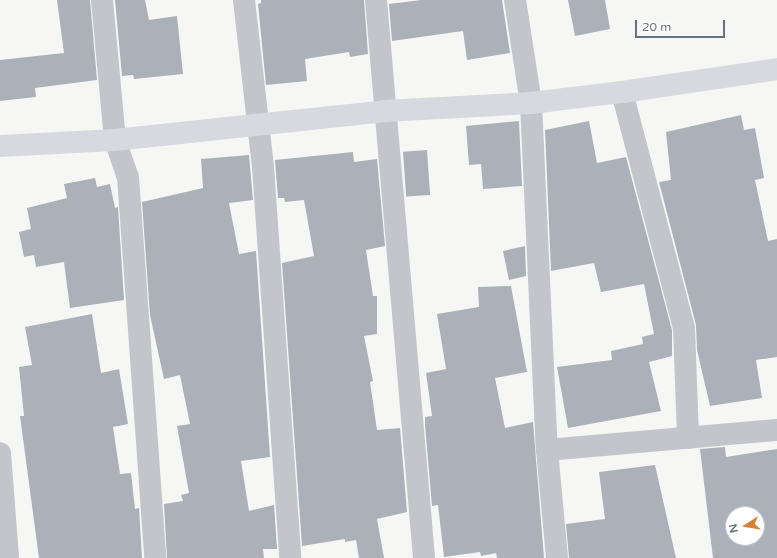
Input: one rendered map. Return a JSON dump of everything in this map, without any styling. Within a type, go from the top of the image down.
[{"type":"street","points":[[102,0],[115,140],[128,177],[155,558]]},
{"type":"street","points":[[244,0],[257,123],[290,558]]},
{"type":"street","points":[[376,0],[424,558]]},
{"type":"street","points":[[515,0],[531,102],[547,450],[557,558]]},
{"type":"street","points":[[0,146],[115,140],[257,123],[385,111],[531,102],[622,92],[777,69]]},
{"type":"street","points":[[622,92],[684,328],[688,438]]},
{"type":"street","points":[[547,450],[777,430]]},
{"type":"street","points":[[0,453],[8,558]]},
{"type":"building","points":[[57,0],[90,0],[97,80],[35,88],[36,97],[0,101],[0,60],[64,53]]},
{"type":"building","points":[[115,0],[145,0],[149,20],[177,16],[183,74],[134,79],[133,75],[122,76]]},
{"type":"building","points":[[261,0],[364,0],[368,54],[350,57],[349,52],[305,59],[307,81],[266,85],[258,4],[261,3]]},
{"type":"building","points":[[421,0],[502,0],[510,53],[467,60],[463,31],[392,41],[389,4]]},
{"type":"building","points":[[568,0],[605,0],[610,29],[575,36]]},
{"type":"building","points":[[741,115],[744,130],[755,128],[764,178],[755,180],[768,241],[777,239],[777,357],[756,360],[762,398],[710,406],[697,350],[696,325],[659,182],[671,180],[666,132]]},
{"type":"building","points":[[519,121],[522,186],[483,189],[481,164],[469,165],[466,126]]},
{"type":"building","points":[[589,121],[597,163],[626,157],[672,330],[672,356],[649,362],[661,411],[568,428],[557,367],[612,360],[611,351],[643,344],[642,337],[654,334],[644,284],[601,292],[594,263],[551,271],[545,130]]},
{"type":"building","points":[[427,150],[430,195],[406,197],[403,152]]},
{"type":"building","points":[[353,152],[354,162],[377,159],[385,246],[366,250],[373,296],[377,296],[377,334],[364,336],[373,381],[370,382],[377,430],[400,428],[407,512],[377,519],[384,558],[359,558],[356,540],[345,542],[345,539],[302,546],[282,263],[314,256],[304,200],[285,202],[284,198],[278,198],[275,160]]},
{"type":"building","points":[[249,155],[253,200],[229,203],[239,254],[256,251],[270,457],[241,461],[249,511],[274,505],[277,549],[263,549],[264,558],[167,558],[164,504],[183,501],[181,495],[189,493],[177,426],[190,424],[180,375],[164,379],[150,315],[142,202],[203,188],[201,159]]},
{"type":"building","points":[[95,178],[97,187],[110,184],[115,208],[118,207],[124,300],[70,308],[64,262],[36,267],[34,255],[24,257],[19,232],[31,229],[27,208],[67,198],[64,184]]},
{"type":"building","points":[[525,246],[526,276],[509,280],[503,251]]},
{"type":"building","points":[[511,286],[527,372],[495,378],[505,428],[533,422],[544,558],[497,558],[496,553],[481,556],[480,552],[444,557],[438,505],[432,506],[425,425],[425,417],[432,416],[426,373],[446,369],[437,314],[479,307],[478,287]]},
{"type":"building","points":[[92,314],[101,373],[119,369],[128,424],[113,427],[120,474],[131,473],[135,509],[139,508],[142,558],[39,558],[20,416],[24,416],[19,367],[32,365],[25,327]]},
{"type":"building","points":[[725,447],[726,457],[777,449],[777,558],[713,558],[700,449]]},
{"type":"building","points":[[655,465],[676,558],[569,558],[566,524],[605,519],[599,472]]}]
